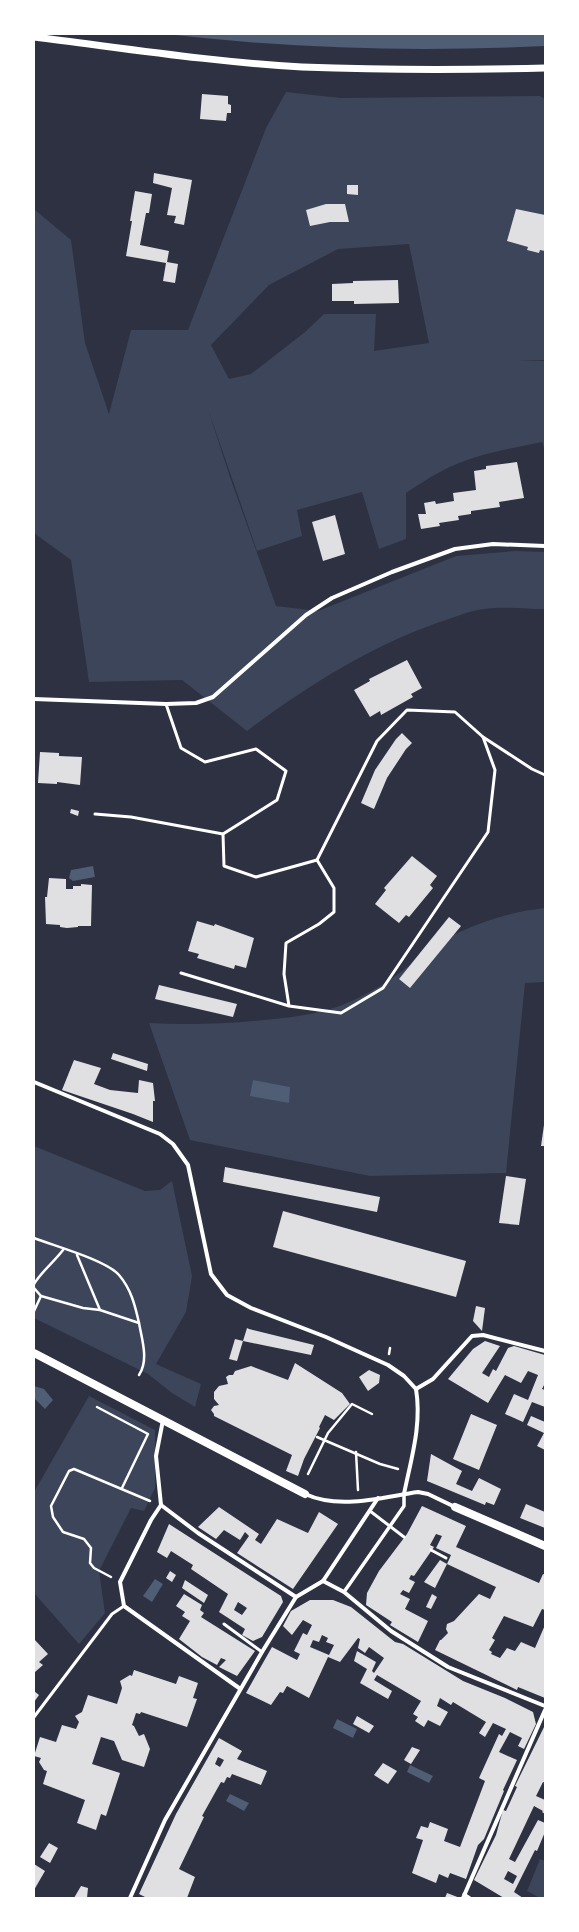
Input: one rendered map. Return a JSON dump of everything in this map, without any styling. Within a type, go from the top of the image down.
[{"type":"main road","points":[[34,1353],[305,1494]]},
{"type":"main road","points":[[455,1507],[545,1546]]},
{"type":"street","points":[[34,37],[184,56],[302,67],[487,69],[545,68]]},
{"type":"street","points":[[34,699],[166,704],[196,703],[213,697],[306,615],[332,598],[392,572],[454,549],[493,544],[545,546]]},
{"type":"street","points":[[34,1082],[160,1134],[174,1144],[188,1165],[211,1274],[227,1295],[251,1308],[326,1337],[388,1365],[404,1376],[416,1389],[419,1406],[414,1449],[404,1494],[404,1506],[344,1592]]},
{"type":"street","points":[[416,1389],[433,1379],[472,1336],[483,1335],[545,1351]]},
{"type":"street","points":[[163,1420],[156,1456],[160,1506],[151,1520],[120,1582],[124,1606],[239,1688]]},
{"type":"street","points":[[305,1494],[317,1500],[339,1503],[418,1492],[428,1494],[455,1507]]},
{"type":"street","points":[[130,1898],[165,1820],[239,1688],[296,1597],[323,1581],[378,1498]]},
{"type":"street","points":[[160,1506],[198,1533],[296,1597]]},
{"type":"street","points":[[323,1581],[344,1592],[391,1632],[448,1667],[545,1706]]},
{"type":"street","points":[[463,1896],[545,1710]]},
{"type":"lane","points":[[95,814],[131,817],[223,834],[277,800],[286,771],[256,749],[205,762],[181,748],[166,704]]},
{"type":"lane","points":[[223,834],[224,866],[256,877],[317,860],[377,741],[408,710],[455,712],[483,737],[532,769],[545,775]]},
{"type":"lane","points":[[181,973],[289,1006],[341,1013],[383,988],[488,832],[495,770],[483,737]]},
{"type":"lane","points":[[289,1006],[284,974],[286,942],[319,924],[334,912],[334,888],[317,860]]},
{"type":"lane","points":[[370,1511],[404,1537]]},
{"type":"lane","points":[[432,1550],[446,1558]]},
{"type":"lane","points":[[34,1718],[112,1614],[124,1606]]},
{"type":"lane","points":[[224,1624],[262,1652]]},
{"type":"lane","points":[[463,1896],[470,1898]]},
{"type":"path","points":[[34,1238],[98,1262],[118,1274],[130,1291],[139,1323],[145,1358],[143,1370],[139,1375]]},
{"type":"path","points":[[34,1284],[40,1274],[53,1263],[63,1249]]},
{"type":"path","points":[[77,1254],[100,1310]]},
{"type":"path","points":[[34,1288],[41,1296],[82,1308],[100,1310],[139,1323]]},
{"type":"path","points":[[34,1312],[41,1296]]},
{"type":"path","points":[[308,1474],[328,1433],[352,1404],[372,1414]]},
{"type":"path","points":[[97,1407],[148,1434],[122,1488]]},
{"type":"path","points":[[317,1436],[356,1452],[380,1464],[400,1469]]},
{"type":"path","points":[[356,1452],[358,1491]]},
{"type":"path","points":[[120,1582],[94,1568],[90,1563],[91,1548],[84,1539],[63,1532],[53,1517],[51,1506],[69,1471],[74,1469],[122,1488],[160,1506]]},
{"type":"shaded area","points":[[167,34],[545,34],[545,46],[450,49],[356,48],[261,43]]},
{"type":"shaded area","points":[[286,92],[341,98],[540,96],[545,99],[545,360],[519,361],[545,361],[545,451],[542,442],[503,450],[464,461],[431,477],[406,493],[406,539],[379,549],[362,492],[297,510],[302,536],[257,551],[208,409],[230,477],[276,606],[318,611],[456,556],[515,551],[545,552],[545,609],[492,608],[478,610],[411,633],[386,644],[338,670],[292,699],[247,731],[182,680],[89,682],[71,560],[34,533],[34,209],[71,240],[85,343],[109,414],[131,330],[188,330],[266,128]],"holes":[[[409,244],[429,343],[374,351],[376,314],[324,314],[305,332],[251,374],[229,379],[211,345],[269,285],[338,249]]]},
{"type":"shaded area","points":[[93,866],[95,877],[73,881],[69,878],[71,870]]},
{"type":"shaded area","points":[[545,908],[545,982],[525,983],[506,1173],[370,1176],[190,1140],[149,1023],[206,1024],[249,1021],[298,1016],[332,1009],[354,1000],[381,986],[409,966],[431,947],[444,939],[486,921],[516,913]]},
{"type":"shaded area","points":[[253,1080],[290,1087],[289,1103],[250,1096]]},
{"type":"shaded area","points":[[34,1146],[145,1191],[160,1190],[172,1181],[192,1276],[186,1312],[156,1364],[201,1384],[195,1407],[172,1393],[148,1374],[34,1318]]},
{"type":"shaded area","points":[[34,1386],[44,1389],[53,1400],[45,1409],[34,1398]]},
{"type":"shaded area","points":[[89,1396],[155,1430],[155,1488],[144,1511],[131,1508],[99,1571],[105,1613],[79,1644],[34,1593],[34,1492]]},
{"type":"shaded area","points":[[155,1579],[163,1584],[152,1602],[143,1596]]},
{"type":"shaded area","points":[[337,1719],[357,1729],[353,1738],[333,1728]]},
{"type":"shaded area","points":[[410,1765],[433,1776],[429,1783],[407,1772]]},
{"type":"shaded area","points":[[230,1794],[249,1803],[244,1811],[226,1801]]},
{"type":"shaded area","points":[[540,1859],[545,1861],[545,1898],[540,1898],[527,1891]]},
{"type":"building","points":[[202,94],[228,96],[228,104],[231,105],[231,113],[227,113],[226,121],[200,119]]},
{"type":"building","points":[[154,173],[192,180],[184,225],[174,223],[176,216],[167,215],[172,188],[153,183]]},
{"type":"building","points":[[347,185],[358,185],[358,195],[347,194]]},
{"type":"building","points":[[135,191],[152,194],[149,213],[146,213],[140,245],[169,251],[167,262],[178,264],[175,283],[163,281],[166,263],[126,256]]},
{"type":"building","points":[[326,204],[345,204],[349,222],[330,222],[310,226],[306,210]]},
{"type":"building","points":[[516,209],[545,215],[545,251],[540,250],[539,253],[527,250],[528,247],[507,241]]},
{"type":"building","points":[[398,280],[399,303],[354,304],[354,301],[332,301],[332,284],[353,283],[353,281]]},
{"type":"building","points":[[517,462],[524,498],[499,502],[500,507],[471,511],[471,514],[458,516],[459,520],[439,523],[440,526],[421,529],[418,514],[426,514],[424,503],[435,501],[436,504],[454,501],[453,493],[476,490],[474,471],[486,469],[486,466]]},
{"type":"building","points":[[335,515],[345,554],[323,561],[312,522]]},
{"type":"building","points":[[407,660],[422,688],[411,694],[413,697],[381,715],[380,711],[370,717],[354,690],[370,681],[369,679]]},
{"type":"building","points":[[402,733],[412,743],[406,749],[387,778],[374,809],[361,803],[375,770],[396,739]]},
{"type":"building","points":[[40,752],[59,753],[59,756],[82,757],[80,785],[57,782],[57,784],[38,783]]},
{"type":"building","points":[[71,809],[79,811],[78,816],[70,813]]},
{"type":"building","points":[[412,856],[437,876],[430,885],[433,888],[409,917],[406,915],[399,923],[375,904],[386,890],[384,888]]},
{"type":"building","points":[[49,878],[66,879],[66,889],[73,889],[73,886],[81,886],[81,884],[92,885],[91,926],[67,928],[60,927],[60,925],[46,924],[45,897],[47,897]]},
{"type":"building","points":[[449,917],[461,926],[410,988],[399,979]]},
{"type":"building","points":[[197,921],[214,926],[215,924],[254,938],[246,968],[235,965],[234,969],[197,958],[199,954],[188,951]]},
{"type":"building","points":[[159,985],[237,1004],[233,1017],[155,999]]},
{"type":"building","points":[[113,1053],[148,1064],[147,1071],[111,1059]]},
{"type":"building","points":[[74,1060],[101,1068],[94,1084],[110,1090],[138,1093],[139,1080],[153,1083],[155,1101],[153,1101],[153,1122],[62,1090]]},
{"type":"building","points":[[544,1125],[545,1146],[541,1146]]},
{"type":"building","points":[[225,1167],[380,1197],[377,1212],[223,1182]]},
{"type":"building","points":[[506,1176],[526,1179],[519,1225],[499,1223]]},
{"type":"building","points":[[283,1211],[466,1261],[456,1297],[273,1247]]},
{"type":"building","points":[[476,1306],[485,1308],[482,1331],[473,1321]]},
{"type":"building","points":[[247,1328],[314,1345],[311,1355],[243,1341]]},
{"type":"building","points":[[235,1339],[243,1341],[237,1361],[229,1359]]},
{"type":"building","points":[[485,1341],[500,1346],[482,1373],[489,1377],[493,1369],[496,1371],[508,1348],[514,1346],[545,1355],[545,1383],[542,1389],[545,1390],[545,1407],[532,1402],[523,1422],[505,1414],[514,1394],[528,1400],[538,1375],[528,1371],[521,1383],[505,1375],[488,1403],[448,1379],[473,1349]]},
{"type":"building","points":[[295,1363],[342,1393],[350,1404],[334,1420],[325,1415],[304,1459],[298,1476],[286,1471],[292,1455],[214,1416],[211,1410],[214,1406],[219,1405],[214,1399],[214,1392],[219,1386],[228,1384],[226,1377],[233,1375],[235,1371],[251,1366],[288,1380]]},
{"type":"building","points":[[369,1370],[380,1375],[379,1383],[368,1391],[359,1377]]},
{"type":"building","points":[[471,1414],[497,1425],[479,1470],[453,1459]]},
{"type":"building","points":[[531,1416],[545,1422],[545,1450],[537,1446],[544,1433],[527,1425]]},
{"type":"building","points":[[431,1454],[462,1471],[456,1484],[472,1491],[479,1478],[501,1489],[494,1505],[486,1502],[485,1505],[427,1481]]},
{"type":"building","points":[[526,1504],[545,1512],[545,1528],[520,1518]]},
{"type":"building","points":[[422,1506],[466,1526],[456,1547],[539,1583],[543,1574],[545,1575],[545,1610],[542,1609],[533,1627],[504,1616],[492,1638],[495,1640],[489,1650],[492,1652],[491,1654],[500,1658],[507,1648],[515,1651],[521,1642],[535,1648],[545,1625],[545,1698],[518,1687],[517,1690],[435,1650],[440,1640],[448,1633],[446,1629],[447,1624],[454,1621],[479,1594],[490,1599],[496,1587],[447,1564],[451,1555],[436,1548],[442,1536],[436,1534],[430,1545],[434,1547],[414,1576],[411,1575],[409,1579],[415,1582],[409,1593],[403,1590],[400,1594],[410,1599],[405,1609],[428,1621],[418,1642],[390,1625],[392,1622],[366,1605],[367,1593],[379,1571],[407,1534]]},
{"type":"building","points":[[219,1507],[259,1534],[255,1540],[261,1544],[277,1519],[308,1533],[319,1512],[338,1524],[293,1589],[237,1553],[249,1536],[245,1532],[240,1540],[224,1530],[216,1539],[198,1527]]},
{"type":"building","points":[[169,1524],[281,1596],[283,1602],[262,1637],[253,1641],[242,1635],[245,1629],[219,1612],[228,1594],[191,1569],[193,1565],[171,1551],[167,1558],[157,1552]],"holes":[[[238,1602],[247,1608],[242,1615],[234,1610]]]},
{"type":"building","points":[[440,1560],[447,1564],[435,1588],[424,1582]]},
{"type":"building","points":[[170,1571],[176,1575],[172,1582],[166,1578]]},
{"type":"building","points":[[185,1580],[208,1595],[204,1603],[182,1588]]},
{"type":"building","points":[[184,1594],[202,1605],[200,1610],[204,1613],[201,1617],[255,1651],[237,1676],[219,1667],[226,1660],[221,1658],[217,1665],[202,1657],[179,1639],[190,1621],[182,1616],[185,1612],[176,1606]]},
{"type":"building","points":[[432,1594],[437,1597],[431,1609],[426,1607]]},
{"type":"building","points":[[310,1600],[333,1600],[351,1607],[395,1642],[403,1644],[463,1681],[505,1698],[533,1712],[536,1724],[524,1749],[518,1746],[522,1738],[510,1732],[499,1752],[517,1760],[503,1790],[504,1791],[484,1839],[478,1845],[466,1879],[450,1873],[448,1878],[439,1874],[436,1883],[412,1873],[423,1840],[416,1838],[421,1826],[428,1828],[430,1822],[448,1829],[444,1841],[460,1847],[485,1781],[479,1778],[499,1734],[502,1736],[506,1729],[493,1723],[485,1737],[479,1733],[486,1722],[453,1702],[451,1705],[440,1698],[437,1706],[448,1712],[440,1726],[428,1720],[424,1727],[415,1721],[418,1717],[413,1714],[421,1701],[377,1675],[374,1680],[392,1691],[388,1699],[360,1683],[367,1669],[354,1661],[357,1651],[376,1662],[372,1671],[374,1673],[384,1658],[369,1647],[365,1653],[358,1648],[360,1639],[358,1638],[340,1662],[328,1657],[309,1698],[287,1686],[283,1693],[280,1692],[271,1705],[246,1693],[272,1647],[297,1660],[300,1654],[294,1651],[303,1633],[307,1635],[312,1625],[303,1620],[292,1635],[283,1626],[291,1611]],"holes":[[[322,1635],[328,1638],[326,1642],[334,1645],[329,1655],[310,1647],[313,1640],[319,1642]]]},
{"type":"building","points":[[34,1639],[48,1654],[39,1662],[43,1665],[35,1672]]},
{"type":"building","points":[[134,1670],[176,1684],[179,1676],[198,1683],[193,1698],[197,1699],[187,1727],[141,1712],[140,1714],[136,1713],[132,1725],[139,1736],[144,1734],[150,1749],[144,1767],[122,1760],[114,1741],[101,1737],[92,1764],[120,1773],[106,1816],[101,1814],[96,1830],[77,1823],[85,1800],[43,1784],[47,1771],[44,1770],[39,1762],[41,1758],[34,1756],[40,1737],[56,1742],[62,1725],[76,1729],[79,1722],[75,1716],[82,1712],[88,1695],[117,1704],[122,1688],[120,1681],[130,1675],[132,1676]]},
{"type":"building","points":[[34,1691],[39,1695],[34,1702]]},
{"type":"building","points":[[357,1716],[374,1726],[369,1733],[353,1724]]},
{"type":"building","points":[[545,1725],[545,1783],[543,1782],[536,1796],[545,1800],[545,1814],[542,1812],[543,1811],[534,1806],[509,1859],[515,1862],[538,1820],[545,1823],[545,1832],[537,1851],[535,1850],[514,1892],[523,1898],[504,1898],[474,1880],[496,1835],[503,1810],[506,1811],[517,1787],[515,1786]],"holes":[[[508,1871],[517,1876],[513,1884],[504,1879]]]},
{"type":"building","points":[[219,1738],[242,1751],[237,1759],[267,1771],[261,1785],[232,1774],[230,1778],[227,1777],[224,1783],[221,1782],[202,1816],[204,1817],[179,1869],[195,1877],[187,1898],[147,1898],[139,1894],[176,1814]],"holes":[[[218,1757],[224,1760],[220,1767],[215,1764]]]},
{"type":"building","points":[[412,1747],[420,1750],[411,1764],[404,1760]]},
{"type":"building","points":[[383,1763],[397,1771],[388,1784],[374,1775]]},
{"type":"building","points":[[49,1843],[58,1848],[50,1863],[40,1857]]},
{"type":"building","points":[[34,1864],[45,1871],[34,1890]]},
{"type":"building","points":[[81,1886],[88,1888],[87,1898],[74,1898]]},
{"type":"building","points":[[447,1893],[460,1898],[445,1898]]}]
